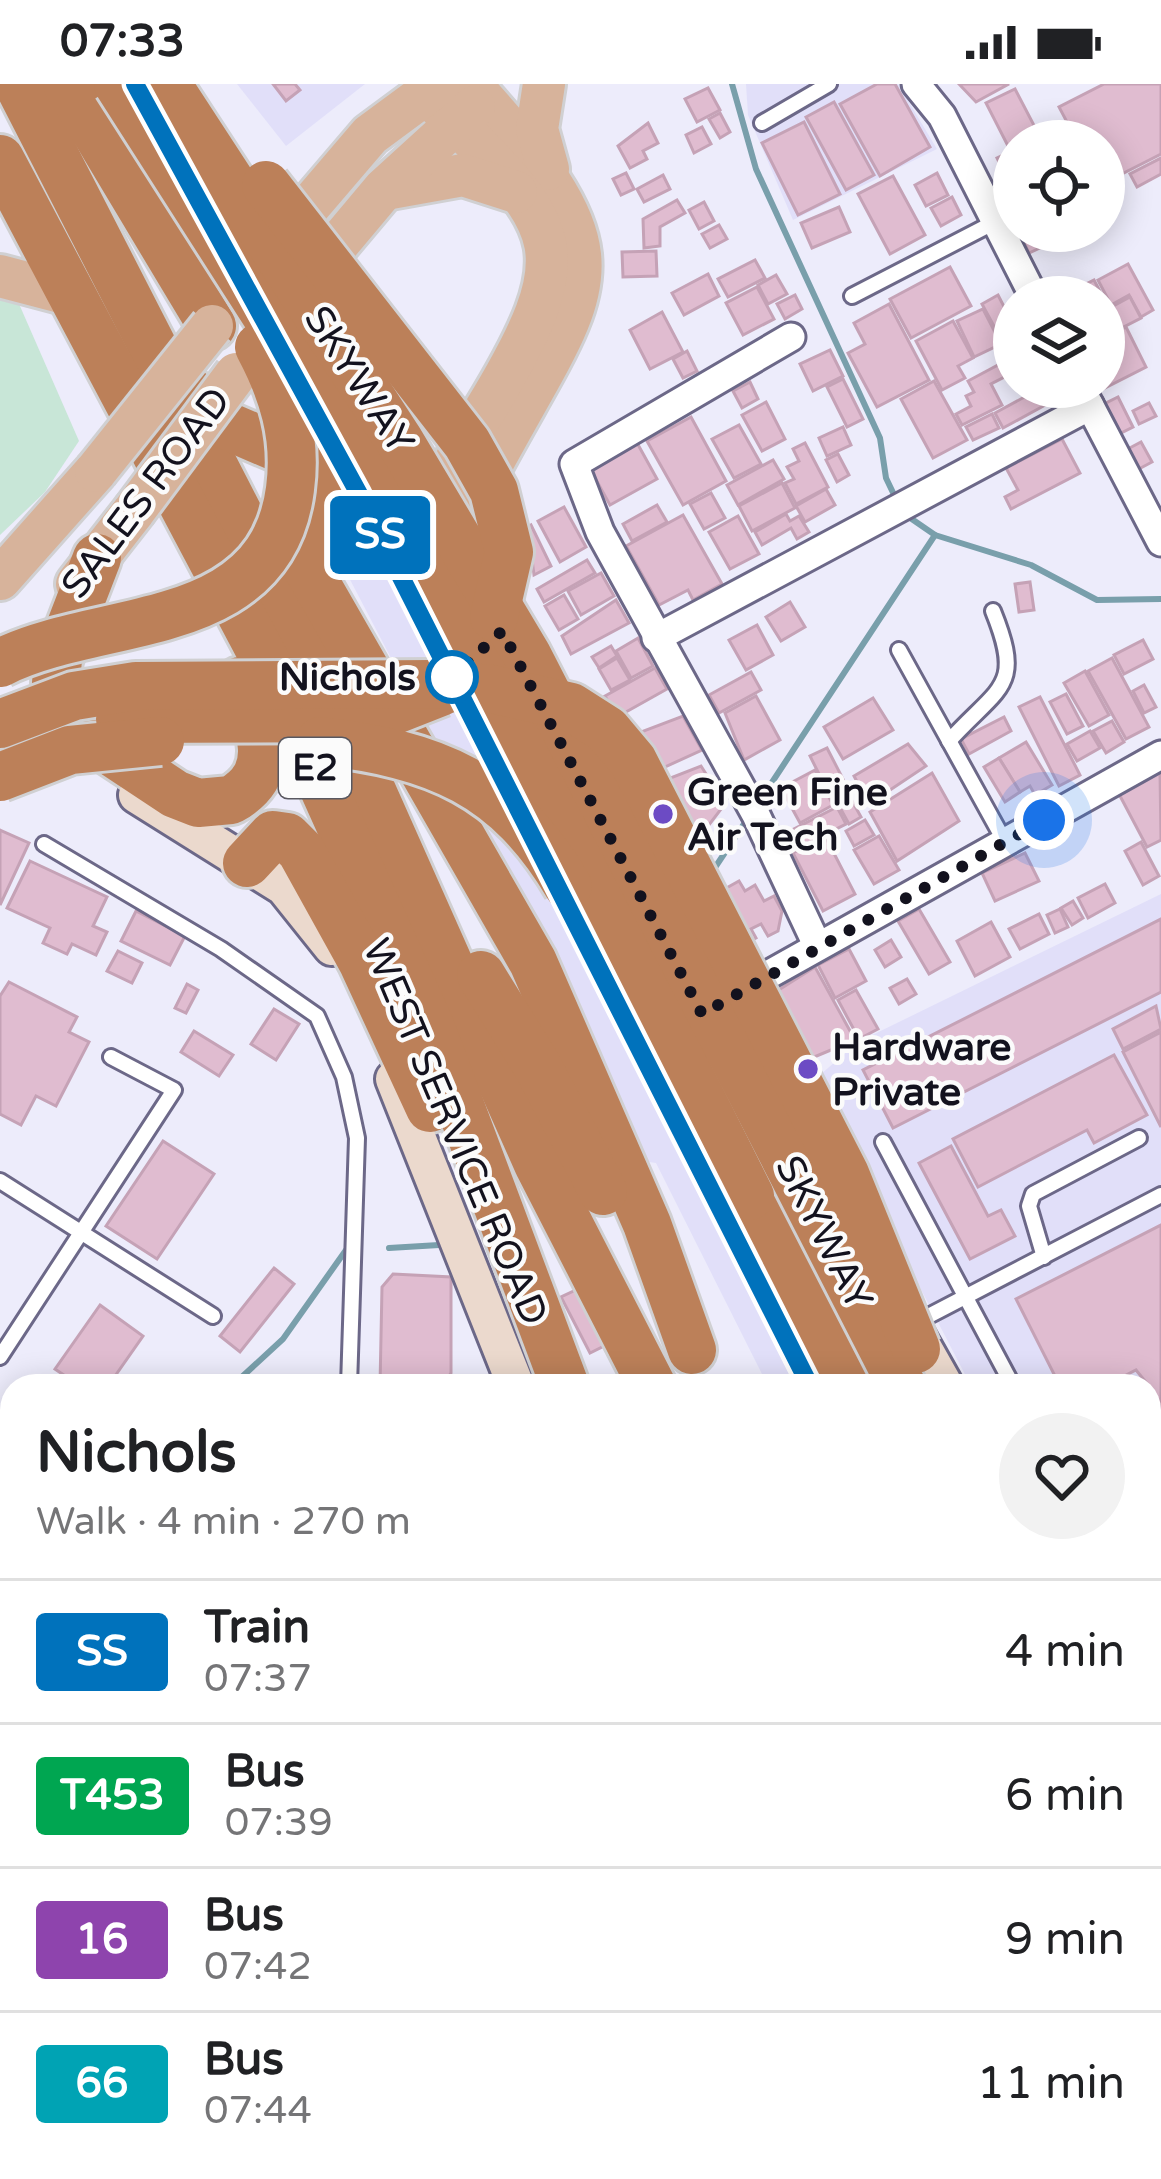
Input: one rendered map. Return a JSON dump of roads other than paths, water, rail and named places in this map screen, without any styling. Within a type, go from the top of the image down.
[{"type":"highway","name":"E2","points":[[18,84],[315,663],[538,1164],[646,1374]]},
{"type":"highway","points":[[67,84],[212,326]]},
{"type":"highway","points":[[4,691],[221,594],[262,559],[288,508],[292,448],[276,379],[117,84]]},
{"type":"highway","name":"SKYWAY","points":[[117,84],[434,578],[490,676],[844,1374]]},
{"type":"highway","name":"SKYWAY","points":[[167,84],[398,440],[527,655],[901,1374]]},
{"type":"highway","points":[[0,747],[30,733],[89,721],[389,716],[452,686],[483,641],[505,586],[509,552],[504,522],[466,443],[192,84]]},
{"type":"highway","name":"E2","points":[[0,159],[272,673],[431,1028],[561,1374]]},
{"type":"highway","points":[[162,363],[215,417],[254,441],[464,518]]},
{"type":"highway","points":[[464,518],[314,488],[303,500],[300,520],[305,566],[533,962],[630,1184],[702,1368]]},
{"type":"highway","points":[[97,558],[56,669],[63,707],[80,748],[198,803],[232,800],[258,777],[264,757],[262,733],[200,588],[189,512]]},
{"type":"highway","points":[[4,691],[297,684],[492,689],[545,698],[596,721],[633,761],[845,1174],[928,1374]]},
{"type":"highway","points":[[0,778],[95,745],[278,740],[406,754],[466,779],[514,813],[557,868],[750,1196]]},
{"type":"highway","points":[[247,863],[273,835],[287,837],[301,851],[362,961],[487,1237],[538,1312]]},
{"type":"highway","name":"E2","points":[[416,883],[538,1067],[702,1368]]},
{"type":"main road","points":[[539,191],[537,129],[544,84]]},
{"type":"main road","name":"SALES ROAD","points":[[0,579],[96,471],[370,135],[464,94]]},
{"type":"main road","name":"SALES ROAD","points":[[4,691],[97,558],[376,198],[464,94]]},
{"type":"main road","points":[[464,94],[580,238],[579,291],[560,346],[464,518],[901,1374]]},
{"type":"main road","points":[[376,198],[463,175],[539,191]]},
{"type":"main road","points":[[0,276],[72,295]]},
{"type":"main road","name":"WEST SERVICE ROAD","points":[[4,691],[284,887],[317,922],[348,973],[511,1374]]},
{"type":"main road","points":[[0,778],[80,748]]},
{"type":"main road","points":[[714,1006],[938,1374]]},
{"type":"street","points":[[916,84],[942,116],[993,218]]},
{"type":"street","points":[[791,337],[574,464],[600,532],[756,815],[817,945]]},
{"type":"street","points":[[656,638],[920,494],[1065,408]]},
{"type":"street","points":[[1091,408],[1161,542]]},
{"type":"street","points":[[714,1006],[1161,755]]},
{"type":"lane","points":[[762,123],[829,84]]},
{"type":"lane","points":[[852,296],[993,223]]},
{"type":"lane","points":[[949,741],[1005,680],[1011,666],[993,611]]},
{"type":"lane","points":[[899,650],[1005,842]]},
{"type":"lane","points":[[44,844],[221,949],[317,1016],[344,1077],[357,1138],[349,1374]]},
{"type":"lane","points":[[0,1357],[174,1090],[111,1057]]},
{"type":"lane","points":[[1044,1257],[1029,1206],[1033,1195],[1139,1138]]},
{"type":"lane","points":[[883,1142],[1007,1374]]},
{"type":"lane","points":[[0,1181],[213,1316]]},
{"type":"lane","points":[[910,1325],[1161,1195]]},
{"type":"waterway","points":[[732,84],[756,169],[880,438],[886,478],[897,501]]},
{"type":"waterway","points":[[903,513],[935,535],[1031,565],[1097,600],[1161,599]]},
{"type":"waterway","points":[[759,802],[935,535]]},
{"type":"waterway","points":[[712,872],[748,818]]},
{"type":"waterway","points":[[389,1248],[439,1245]]},
{"type":"waterway","points":[[245,1374],[283,1339],[346,1250]]},
{"type":"train","name":"SS","points":[[135,84],[359,494],[804,1374]]},
{"type":"place","name":"Nichols","points":[[452,677]]},
{"type":"place","name":"Green Fine Air Tech","points":[[663,814]]},
{"type":"place","name":"Hardware Private","points":[[808,1069]]}]
